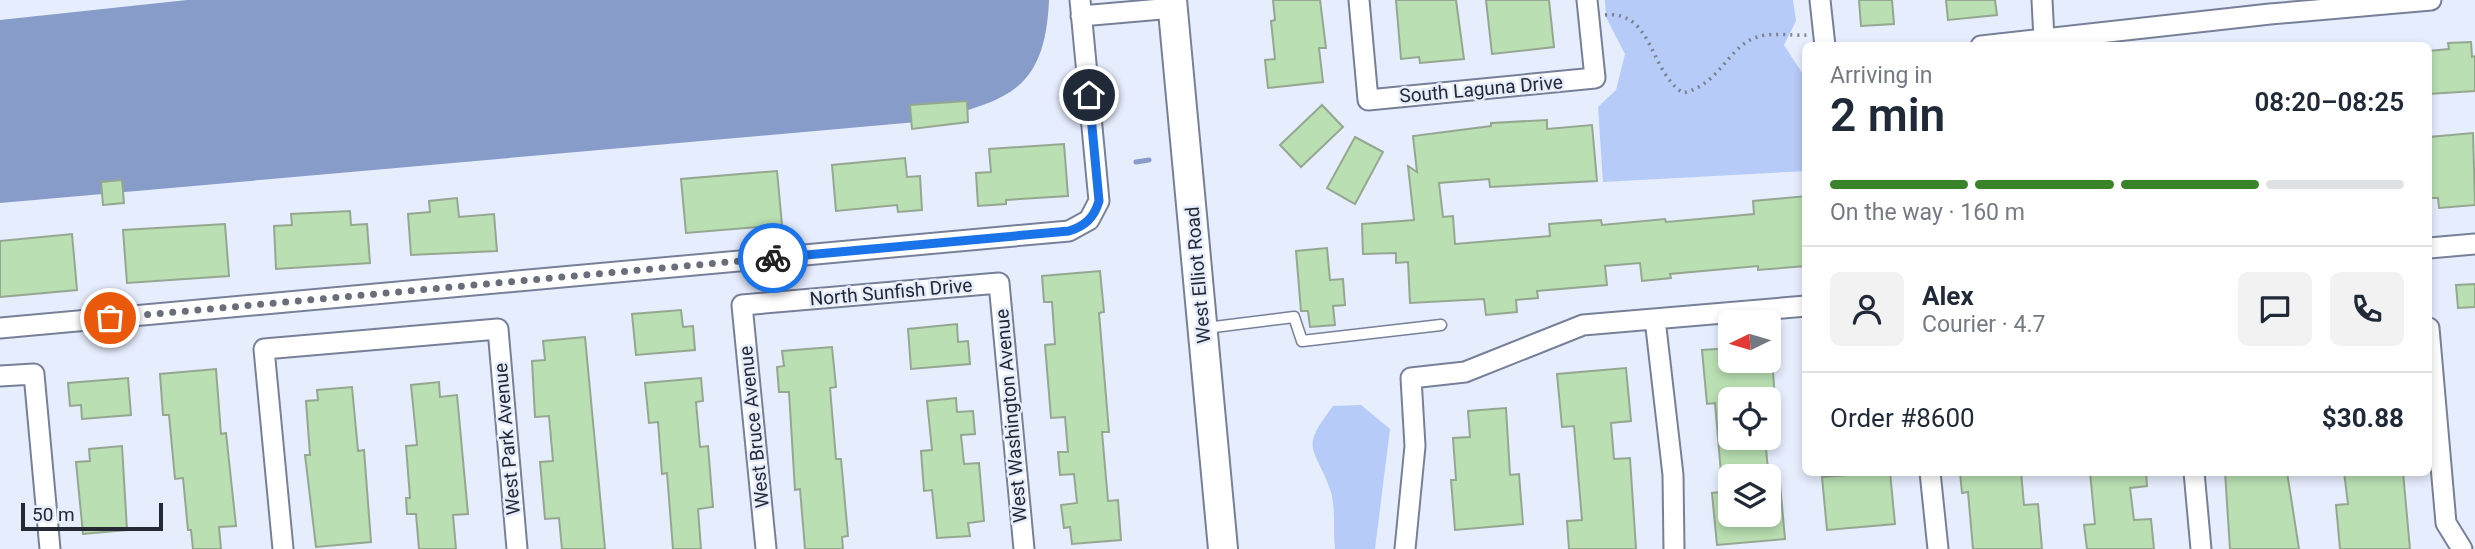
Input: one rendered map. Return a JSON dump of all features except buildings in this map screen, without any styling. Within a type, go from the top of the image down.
[{"type":"main road","name":"West Elliot Road","points":[[1172,4],[1223,549]]},
{"type":"street","name":"South Laguna Drive","points":[[1359,0],[1368,100],[1595,78],[1588,8]]},
{"type":"street","points":[[1820,0],[1824,40]]},
{"type":"street","points":[[2042,0],[2044,39]]},
{"type":"street","points":[[2017,42],[2269,7],[2431,0]]},
{"type":"street","points":[[0,328],[1069,231],[1089,220],[1099,201],[1081,8],[1172,4]]},
{"type":"street","points":[[2432,248],[2475,244]]},
{"type":"street","name":"North Sunfish Drive","points":[[742,305],[999,283]]},
{"type":"street","name":"West Washington Avenue","points":[[999,283],[1024,549]]},
{"type":"street","name":"West Bruce Avenue","points":[[742,305],[766,549]]},
{"type":"street","points":[[1405,549],[1415,446],[1411,378],[1465,372],[1583,325],[1802,306]]},
{"type":"street","points":[[1655,319],[1673,475],[1674,549]]},
{"type":"street","name":"West Park Avenue","points":[[284,549],[264,349],[498,329],[517,549]]},
{"type":"street","points":[[2432,362],[2446,523],[2462,549]]},
{"type":"street","points":[[0,376],[34,374],[50,549]]},
{"type":"street","points":[[1930,476],[1938,549]]},
{"type":"street","points":[[2194,476],[2201,549]]},
{"type":"lane","points":[[1202,328],[1294,317],[1302,341],[1441,325]]},
{"type":"path","points":[[1588,8],[1619,13],[1636,23],[1652,48],[1663,75],[1683,93],[1700,89],[1738,51],[1758,37],[1824,40]]},
{"type":"shaded area","points":[[187,0],[1049,0],[1040,55],[1030,73],[1017,87],[980,106],[928,121],[0,203],[0,20]]},
{"type":"shaded area","points":[[1605,0],[1793,0],[1796,21],[1784,45],[1802,73],[1802,171],[1603,182],[1598,107],[1616,90],[1625,54],[1606,17]]},
{"type":"shaded area","points":[[1361,405],[1390,429],[1375,549],[1335,549],[1332,496],[1315,455],[1313,440],[1333,406]]},
{"type":"waterway","points":[[1136,162],[1149,160]]},
{"type":"way so far","points":[[110,318],[773,258]]},
{"type":"route","points":[[773,258],[1080,228],[1096,211],[1099,201],[1089,95]]}]
